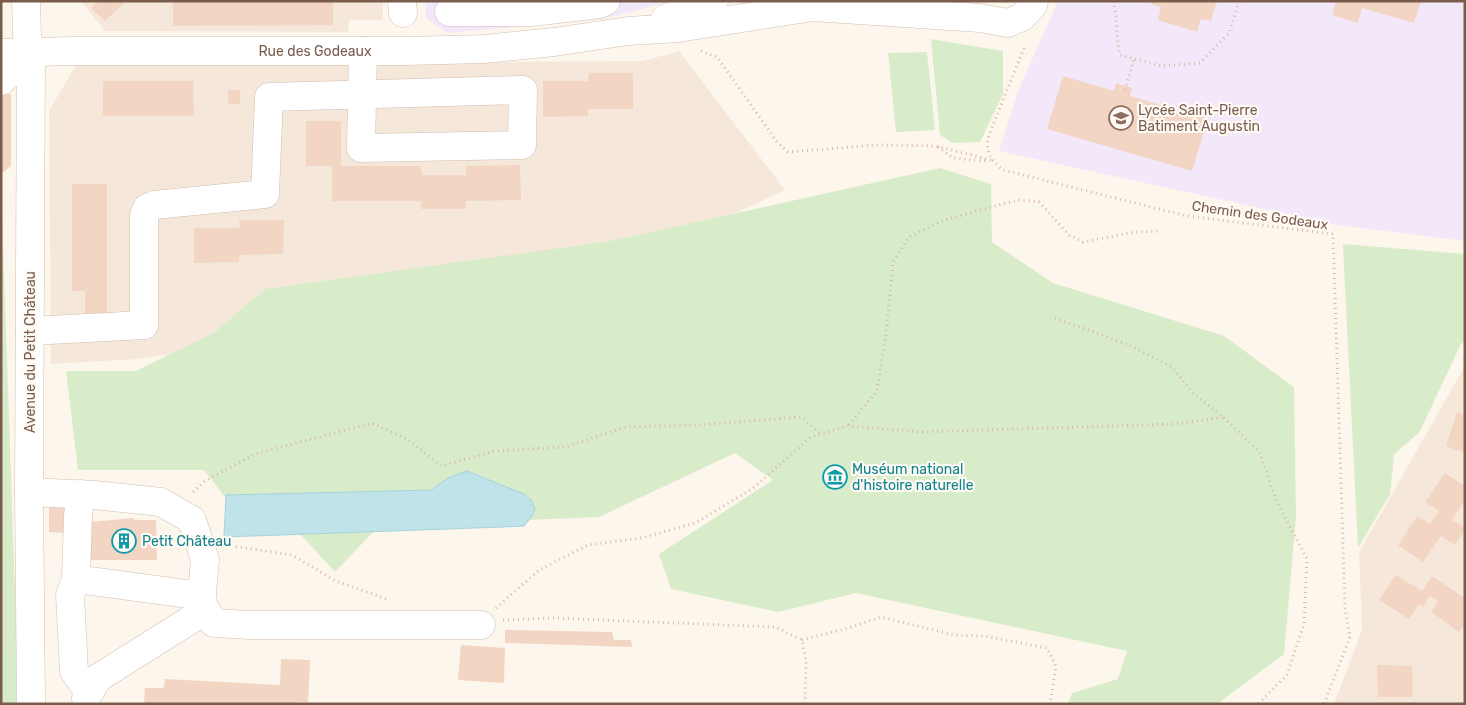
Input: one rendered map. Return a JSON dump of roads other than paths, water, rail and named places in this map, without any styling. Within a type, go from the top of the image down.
[{"type":"street","name":"Avenue du Petit Château","points":[[26,1],[27,35],[31,53],[31,704]]},
{"type":"street","points":[[406,51],[438,27],[453,7],[532,12],[600,4],[606,1]]},
{"type":"street","name":"Rue des Godeaux","points":[[628,31],[714,1]]},
{"type":"street","name":"Rue des Godeaux","points":[[1,53],[484,49],[554,42],[628,31],[678,28],[814,7],[980,18],[1008,22],[1022,17],[1033,5],[1034,1]]},
{"type":"street","points":[[30,331],[144,325],[144,215],[146,208],[154,205],[266,194],[269,97],[362,94],[523,90],[522,145],[361,148],[362,94],[363,51]]},
{"type":"street","points":[[1,81],[31,53]]},
{"type":"street","points":[[30,492],[81,494],[161,502],[192,520],[205,560],[204,603],[214,622],[249,625],[486,622]]},
{"type":"street","points":[[81,494],[78,516],[76,579],[70,595],[74,671],[87,695],[98,678],[204,603]]},
{"type":"street","points":[[76,579],[204,603]]},
{"type":"water","points":[[467,471],[524,494],[531,500],[535,509],[524,526],[224,537],[226,495],[431,490],[448,478]]},
{"type":"place","name":"Lycée Saint-Pierre Batiment Augustin","points":[[1121,118]]},
{"type":"place","name":"Muséum national d'histoire naturelle","points":[[835,477]]},
{"type":"place","name":"Petit Château","points":[[124,541]]}]
